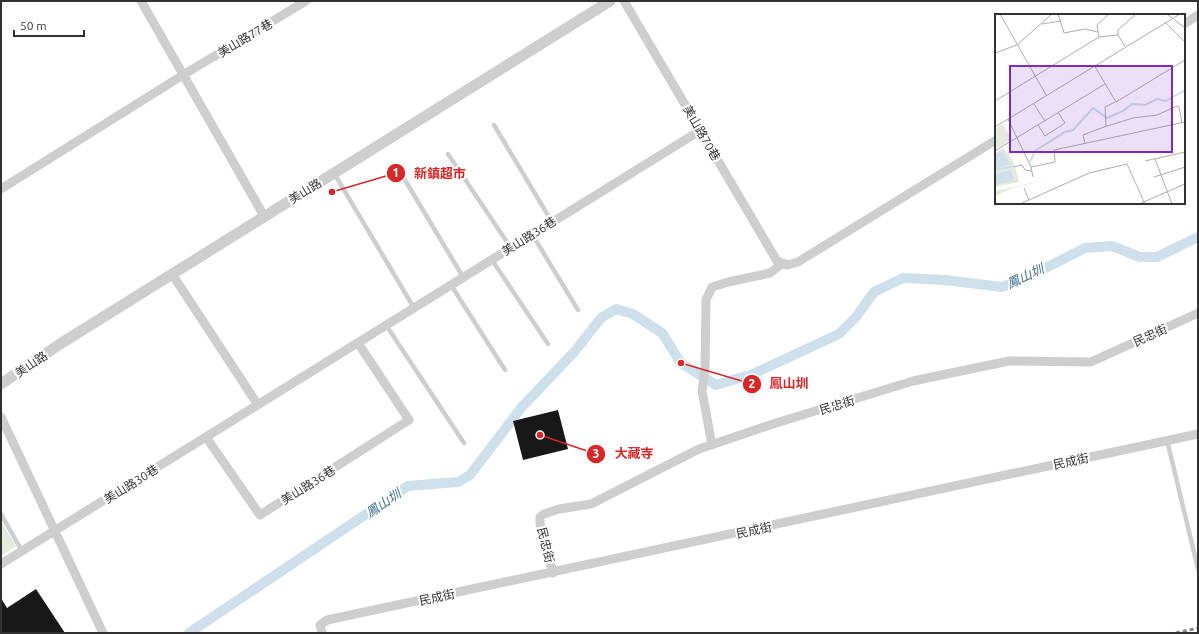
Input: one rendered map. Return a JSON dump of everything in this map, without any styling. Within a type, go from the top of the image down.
[{"type":"street","points":[[141,1],[264,216]]},
{"type":"street","name":"美山路77巷","points":[[1,189],[183,75],[306,1]]},
{"type":"street","name":"美山路","points":[[1,384],[60,344],[610,1]]},
{"type":"street","name":"美山路70巷","points":[[624,1],[777,261],[783,263]]},
{"type":"street","points":[[1185,23],[1198,15]]},
{"type":"street","name":"美山路36巷","points":[[358,343],[409,420],[260,515],[206,437],[701,130]]},
{"type":"street","points":[[712,445],[702,391],[705,368],[706,300],[712,287],[770,273],[783,263],[787,265],[798,262],[995,141]]},
{"type":"street","points":[[172,274],[258,405]]},
{"type":"street","name":"民忠街","points":[[553,573],[540,524],[540,517],[544,514],[559,509],[590,504],[699,449],[921,380],[1009,361],[1091,362],[1198,313]]},
{"type":"street","points":[[1,417],[103,633]]},
{"type":"street","name":"民成街","points":[[322,633],[320,625],[327,620],[553,573],[1198,434]]},
{"type":"street","name":"美山路30巷","points":[[1,564],[206,437]]},
{"type":"lane","points":[[494,125],[552,222]]},
{"type":"lane","points":[[448,154],[511,248]]},
{"type":"lane","points":[[334,173],[414,308]]},
{"type":"lane","points":[[405,180],[464,277]]},
{"type":"lane","points":[[532,234],[578,310]]},
{"type":"lane","points":[[492,260],[548,344]]},
{"type":"lane","points":[[452,285],[505,370]]},
{"type":"lane","points":[[386,325],[464,443]]},
{"type":"lane","points":[[1167,440],[1198,569]]},
{"type":"lane","points":[[1,514],[22,551]]},
{"type":"shaded area","points":[[1,521],[16,546],[1,556]]},
{"type":"building","points":[[558,410],[568,449],[523,460],[513,421]]},
{"type":"building","points":[[36,589],[65,633],[3,633],[1,630],[1,598],[7,608]]},
{"type":"waterway","name":"鳳山圳","points":[[189,633],[408,486],[458,482],[470,475],[521,408],[575,351],[601,318],[616,309],[633,314],[662,333],[681,363],[716,385],[753,374],[839,334],[856,317],[874,292],[903,278],[945,280],[1002,287],[1022,280],[1085,248],[1112,246],[1140,257],[1157,257],[1198,237]]},
{"type":"railway","points":[[1176,633],[1198,628]]},
{"type":"place","name":"新鎮超市","points":[[332,192]]},
{"type":"place","name":"鳳山圳","points":[[681,363]]},
{"type":"place","name":"大藏寺","points":[[540,435]]}]
